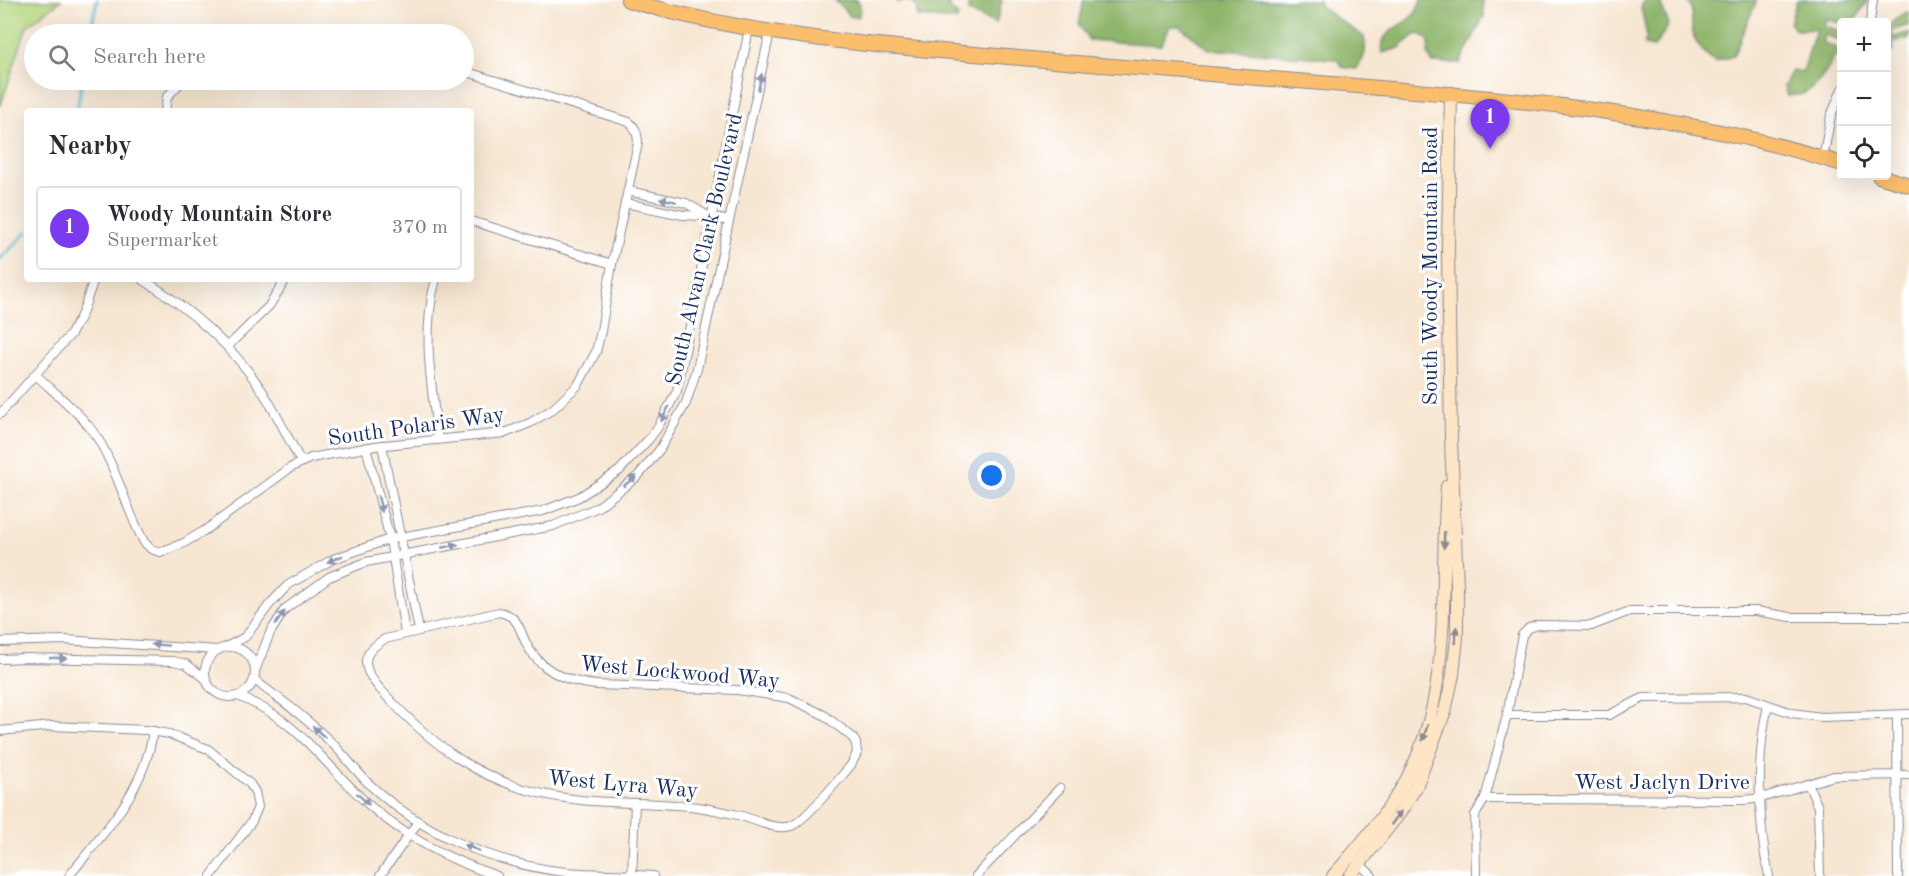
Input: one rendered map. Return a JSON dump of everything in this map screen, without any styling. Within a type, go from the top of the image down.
[{"type":"main road","points":[[628,0],[749,29],[888,47],[1562,104],[1672,121],[1766,142],[1837,162]]},
{"type":"main road","points":[[1891,180],[1909,185]]},
{"type":"street","points":[[1871,18],[1873,0]]},
{"type":"street","name":"South Alvan Clark Boulevard","points":[[222,649],[245,637],[288,585],[333,559],[390,539],[543,511],[579,497],[619,471],[658,427],[676,391],[709,216],[749,29]]},
{"type":"street","name":"South Alvan Clark Boulevard","points":[[255,675],[270,633],[285,609],[328,577],[366,562],[553,526],[598,507],[638,476],[660,449],[686,403],[697,369],[770,32]]},
{"type":"street","name":"South Polaris Way","points":[[36,375],[75,411],[98,438],[113,468],[141,537],[151,549],[160,552],[197,536],[281,474],[301,462],[334,452],[366,447],[513,431],[554,410],[584,375],[596,352],[638,143],[636,129],[624,121],[474,74]]},
{"type":"street","points":[[165,108],[167,97],[174,90]]},
{"type":"street","name":"South Woody Mountain Road","points":[[1333,876],[1356,859],[1399,814],[1416,787],[1445,711],[1453,675],[1457,638],[1448,249],[1451,93]]},
{"type":"street","points":[[1823,158],[1831,116],[1837,101]]},
{"type":"street","points":[[627,191],[686,203],[709,216]]},
{"type":"street","points":[[625,203],[683,215],[709,216],[729,221]]},
{"type":"street","points":[[474,222],[612,264]]},
{"type":"street","points":[[0,414],[64,343],[77,324],[93,282]]},
{"type":"street","points":[[147,282],[177,302],[228,346],[261,389],[301,462]]},
{"type":"street","points":[[228,346],[269,306],[284,282]]},
{"type":"street","points":[[435,282],[430,303],[427,337],[438,440]]},
{"type":"street","points":[[366,447],[390,539],[405,633],[419,630],[382,445]]},
{"type":"street","points":[[1476,876],[1475,815],[1485,799],[1507,715],[1522,635],[1529,628],[1538,625],[1591,626],[1630,611],[1756,611],[1790,617],[1909,617]]},
{"type":"street","name":"West Lockwood Way","points":[[419,630],[493,613],[512,616],[517,620],[523,638],[533,655],[563,678],[591,685],[738,690],[789,698],[824,715],[848,732],[856,743],[857,749]]},
{"type":"street","name":"West Lyra Way","points":[[405,633],[379,642],[370,649],[366,657],[367,671],[371,678],[408,719],[439,746],[482,774],[505,784],[556,797],[696,807],[739,815],[778,827],[789,827],[799,822],[851,765],[856,757],[857,749]]},
{"type":"street","points":[[0,642],[64,640],[243,650],[254,663],[255,675],[264,688],[293,709],[333,744],[370,785],[418,822],[484,853],[530,866],[560,871],[653,876]]},
{"type":"street","points":[[205,678],[207,662],[212,655],[222,649]]},
{"type":"street","points":[[0,659],[59,658],[186,664],[205,678],[214,692],[221,696],[238,696],[279,718],[370,806],[409,835],[445,856],[497,876]]},
{"type":"street","points":[[238,696],[245,692],[255,675]]},
{"type":"street","points":[[1507,715],[1608,715],[1643,698],[1749,696],[1768,706],[1792,713],[1821,717],[1909,714]]},
{"type":"street","points":[[1768,706],[1763,725],[1760,766],[1763,849],[1769,876]]},
{"type":"street","points":[[1897,715],[1898,874]]},
{"type":"street","points":[[0,731],[52,726],[153,731],[169,734],[208,749],[250,784],[255,792],[258,807],[255,816],[211,876]]},
{"type":"street","points":[[69,876],[123,809],[144,768],[153,731]]},
{"type":"street","name":"West Jaclyn Drive","points":[[1485,799],[1761,798],[1834,777],[1909,776]]},
{"type":"street","points":[[1808,783],[1818,807],[1820,876]]},
{"type":"street","points":[[976,876],[1060,788]]},
{"type":"street","points":[[632,875],[636,803]]},
{"type":"street","points":[[380,876],[418,822]]},
{"type":"street","points":[[1356,859],[1372,876]]},
{"type":"street","name":"South Woody Mountain Road","points":[[1350,876],[1356,859]]},
{"type":"green space","points":[[0,0],[61,0],[30,24],[24,24],[24,35],[0,107]]},
{"type":"green space","points":[[835,0],[857,0],[860,5],[859,16],[850,16]]},
{"type":"green space","points":[[907,0],[947,0],[950,8],[958,16],[957,20],[918,17],[915,4]]},
{"type":"green space","points":[[969,0],[1002,0],[996,24],[968,11]]},
{"type":"green space","points":[[1084,0],[1319,0],[1321,7],[1364,37],[1364,54],[1356,69],[1342,67],[1337,59],[1209,49],[1179,26],[1170,26],[1161,45],[1089,40],[1079,24]]},
{"type":"green space","points":[[1421,0],[1483,0],[1484,16],[1460,63],[1433,63],[1428,56],[1429,41],[1421,34],[1415,35],[1399,48],[1382,53],[1384,39],[1413,16]]},
{"type":"green space","points":[[1645,0],[1662,0],[1661,5],[1669,25],[1654,47],[1644,45],[1647,36],[1641,7]]},
{"type":"green space","points":[[1687,0],[1755,0],[1733,56],[1715,62],[1700,47],[1694,38],[1691,10]]},
{"type":"green space","points":[[1797,0],[1868,0],[1857,18],[1837,18],[1837,22],[1826,19],[1824,26],[1837,30],[1837,39],[1824,35],[1822,42],[1837,48],[1837,58],[1833,57],[1817,84],[1807,92],[1787,96],[1784,86],[1792,70],[1803,72],[1816,29],[1796,30],[1790,23]]},
{"type":"green space","points":[[1909,13],[1909,25],[1891,31],[1894,20]]},
{"type":"green space","points":[[1891,31],[1893,37],[1909,33],[1909,39],[1892,43],[1891,51]]},
{"type":"waterway","points":[[92,24],[97,0]]},
{"type":"waterway","points":[[77,108],[80,90]]},
{"type":"waterway","points":[[0,259],[24,235]]},
{"type":"place","name":"Woody Mountain Store","points":[[1490,149]]}]
